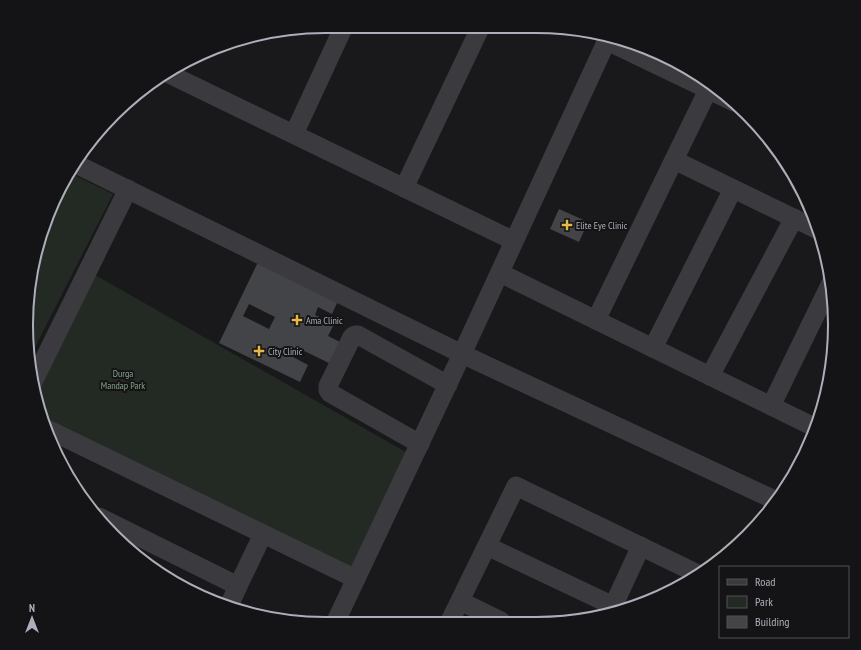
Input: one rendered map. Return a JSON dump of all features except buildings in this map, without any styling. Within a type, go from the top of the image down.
[{"type":"street","points":[[294,134],[341,33]]},
{"type":"street","points":[[404,188],[478,33]]},
{"type":"street","points":[[338,617],[500,273],[606,42]]},
{"type":"street","points":[[624,46],[713,92]]},
{"type":"street","points":[[173,76],[514,241]]},
{"type":"street","points":[[596,320],[708,90]]},
{"type":"street","points":[[674,160],[811,227]]},
{"type":"street","points":[[80,166],[462,354],[771,498]]},
{"type":"street","points":[[37,373],[128,189]]},
{"type":"street","points":[[653,348],[733,189]]},
{"type":"street","points":[[710,376],[794,218]]},
{"type":"street","points":[[500,273],[811,425]]},
{"type":"street","points":[[771,406],[826,293]]},
{"type":"street","points":[[420,444],[330,394],[328,386],[352,337],[355,335],[358,335],[448,384]]},
{"type":"street","points":[[53,432],[356,579]]},
{"type":"street","points":[[452,617],[516,486],[693,571]]},
{"type":"street","points":[[110,522],[238,586]]},
{"type":"street","points":[[231,602],[263,534]]},
{"type":"street","points":[[487,546],[610,607]]},
{"type":"street","points":[[617,606],[641,546]]},
{"type":"street","points":[[460,601],[491,617]]},
{"type":"green space","points":[[74,175],[113,194],[34,349],[33,325],[35,287],[48,231],[63,196]]},
{"type":"green space","name":"Durga Mandap Park","points":[[90,272],[411,455],[355,575],[50,425],[38,378]]},
{"type":"place","name":"Elite Eye Clinic","points":[[567,225]]},
{"type":"place","name":"Ama Clinic","points":[[297,320]]},
{"type":"place","name":"City Clinic","points":[[259,351]]}]
